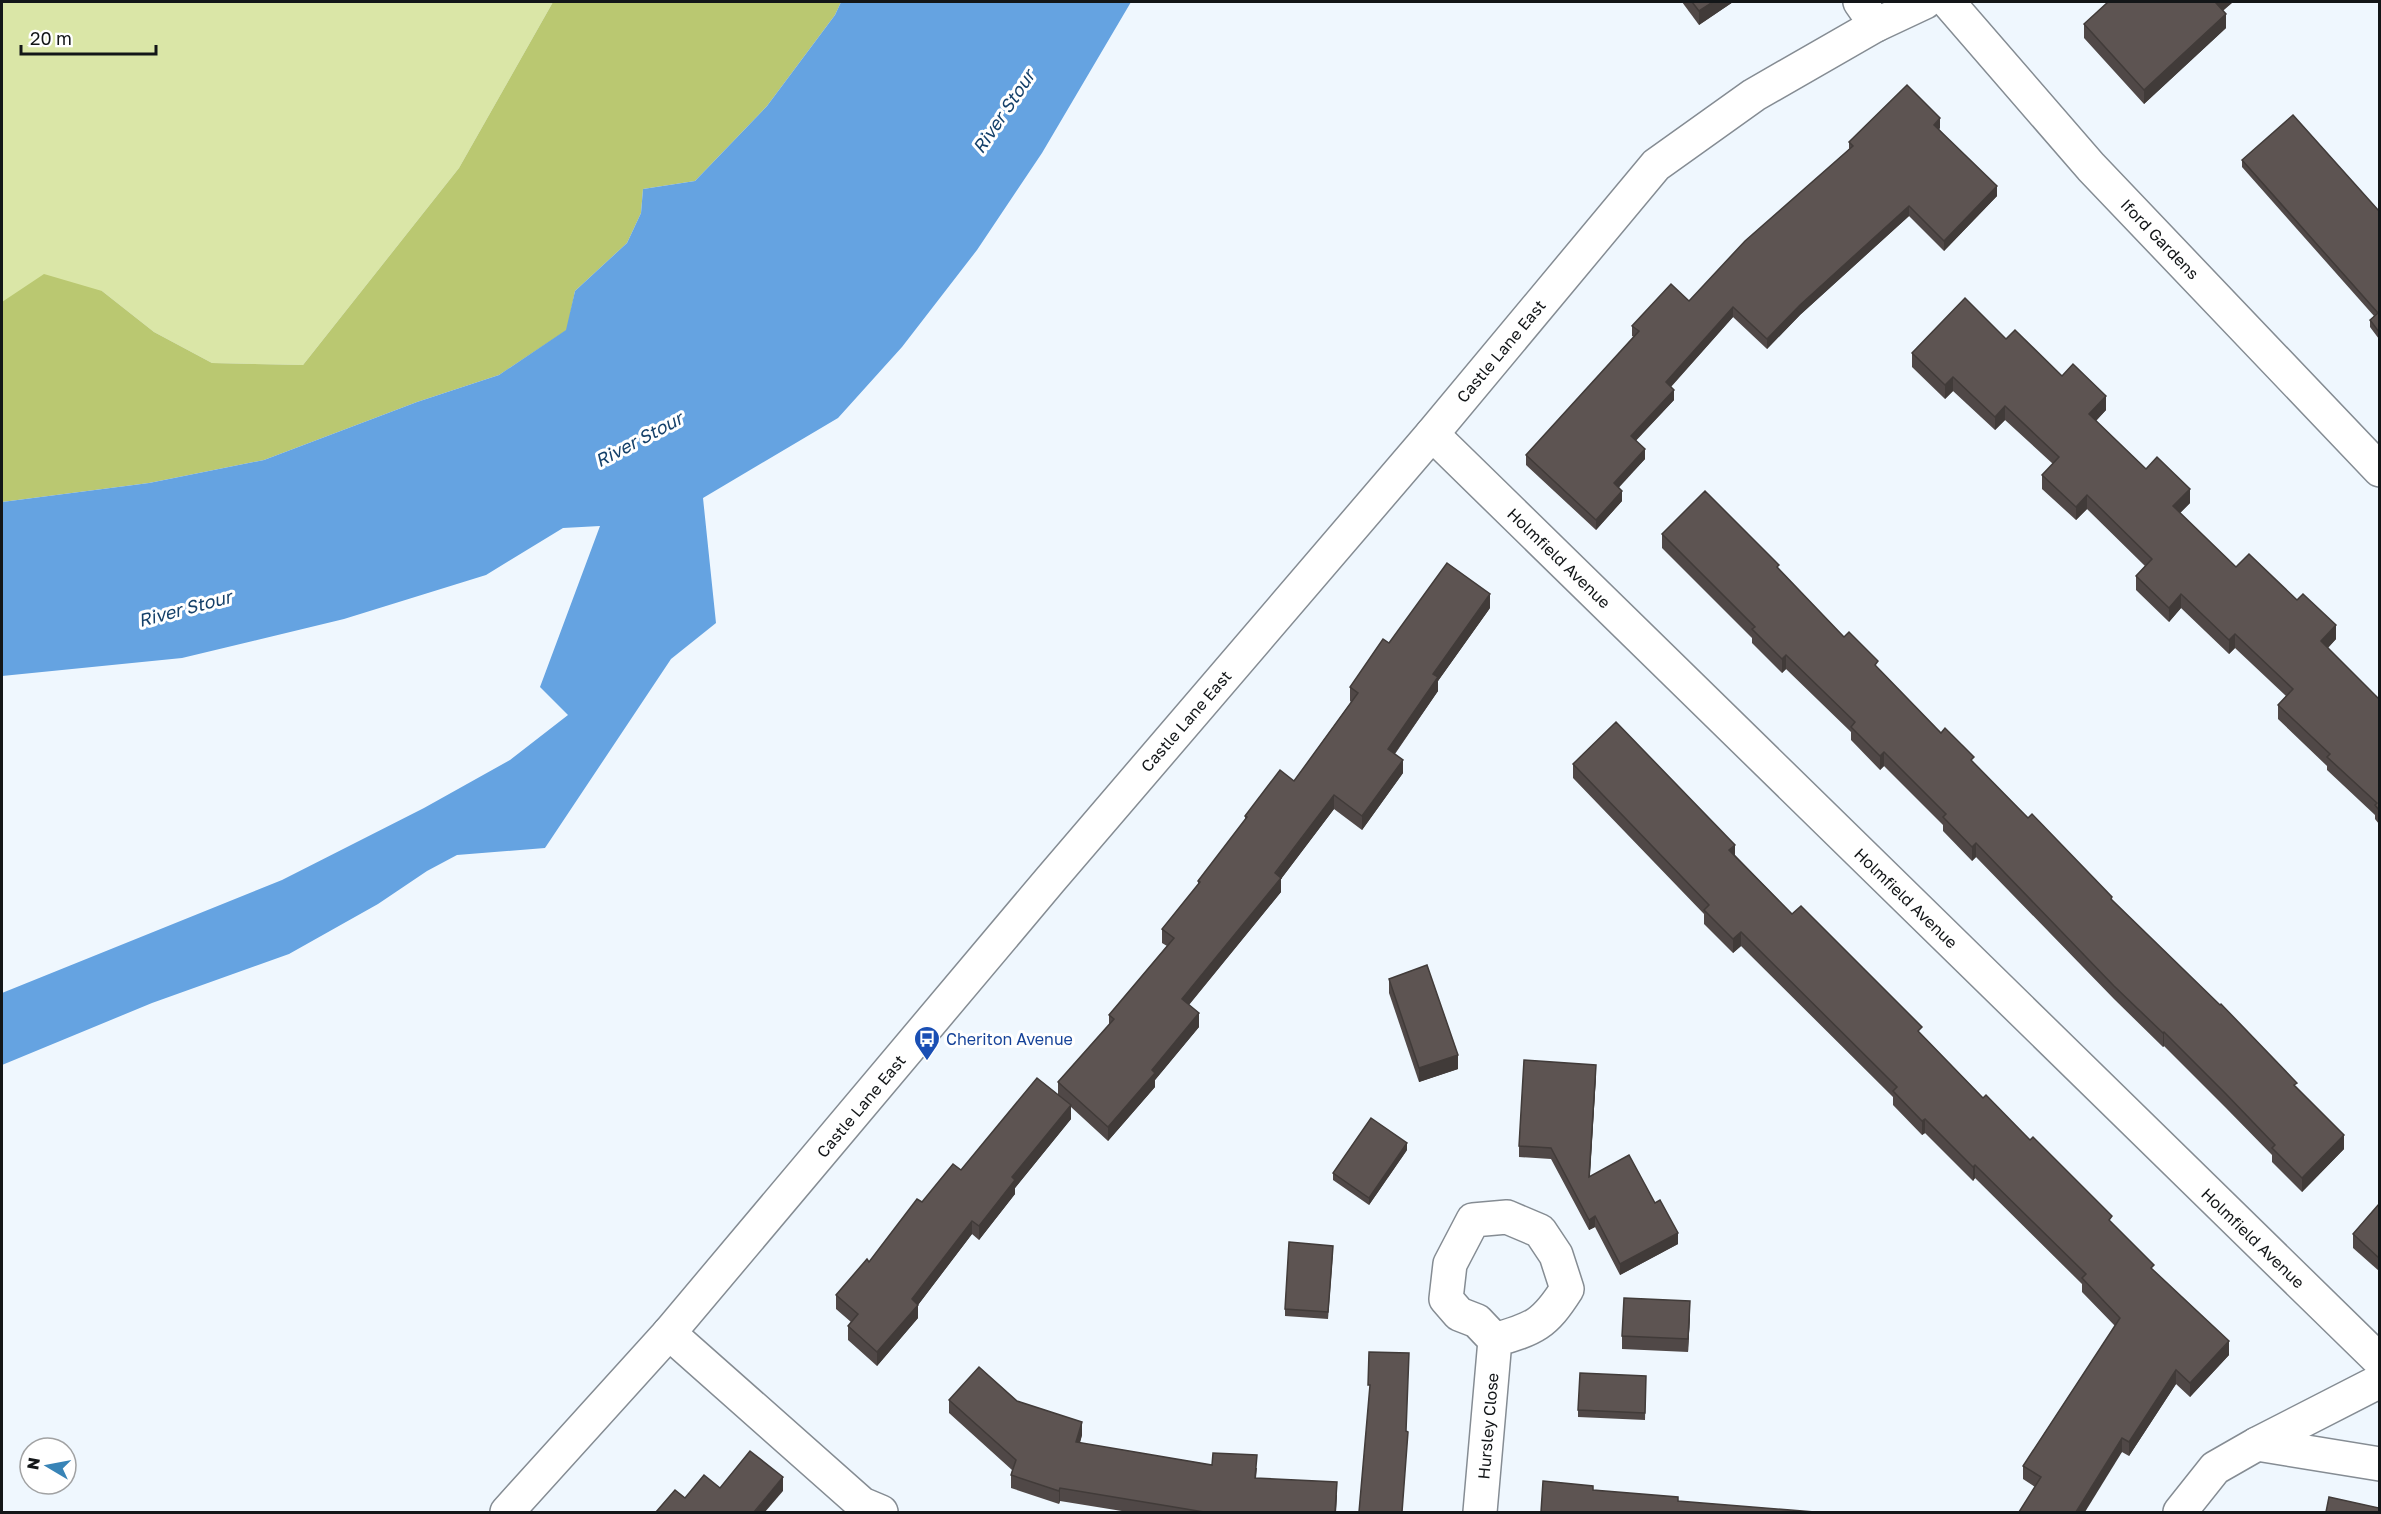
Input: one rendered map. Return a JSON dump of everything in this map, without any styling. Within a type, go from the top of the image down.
[{"type":"street","name":"Castle Lane East","points":[[507,1512],[669,1333],[1050,880],[1432,434],[1656,165],[1868,13],[1925,2]]},
{"type":"street","name":"Iford Gardens","points":[[1948,2],[2091,167],[2379,470]]},
{"type":"street","name":"Holmfield Avenue","points":[[1432,434],[2379,1361]]},
{"type":"street","points":[[669,1333],[862,1504],[881,1512]]},
{"type":"street","name":"Hursley Close","points":[[1480,1512],[1496,1340]]},
{"type":"street","points":[[2180,1512],[2215,1468],[2379,1381]]},
{"type":"street","points":[[2257,1444],[2379,1464]]},
{"type":"green space","points":[[2,2],[553,2],[459,168],[303,365],[212,363],[154,332],[102,291],[2,302]]},
{"type":"green space","points":[[553,2],[841,2],[835,15],[767,106],[695,181],[643,189],[641,213],[627,243],[575,291],[567,330],[499,375],[417,402],[264,460],[149,483],[2,502],[2,302],[44,274],[102,291],[154,332],[212,363],[303,365],[459,168]]},
{"type":"water","name":"River Stour","points":[[841,2],[1131,2],[1042,153],[977,250],[902,347],[838,418],[703,498],[716,623],[671,659],[545,848],[457,855],[427,871],[378,904],[289,954],[152,1003],[2,1065],[2,993],[282,880],[424,808],[510,760],[568,715],[540,687],[600,526],[563,528],[486,575],[344,619],[182,658],[2,676],[2,502],[149,483],[264,460],[417,402],[499,375],[566,330],[575,291],[627,243],[641,213],[643,189],[695,181],[767,106],[835,15]]},
{"type":"building","points":[[1692,2],[1713,2],[1699,11]]},
{"type":"building","points":[[2108,2],[2218,2],[2216,3],[2226,14],[2144,90],[2084,24]]},
{"type":"building","points":[[1907,85],[1940,118],[1934,125],[1997,186],[1944,241],[1909,206],[1800,305],[1767,339],[1733,307],[1666,382],[1674,390],[1631,436],[1645,449],[1614,483],[1622,491],[1596,520],[1526,455],[1639,331],[1632,326],[1671,284],[1689,301],[1745,241],[1853,146],[1849,142]]},
{"type":"building","points":[[2293,115],[2379,211],[2379,332],[2370,320],[2378,313],[2242,160]]},
{"type":"building","points":[[1965,298],[2006,339],[2015,330],[2062,376],[2073,364],[2106,396],[2089,414],[2146,469],[2157,457],[2190,489],[2173,506],[2236,567],[2249,554],[2297,600],[2303,594],[2336,625],[2321,641],[2379,699],[2379,810],[2375,805],[2377,803],[2327,757],[2330,754],[2278,705],[2293,689],[2235,634],[2229,640],[2181,594],[2169,608],[2136,576],[2152,559],[2087,495],[2076,507],[2042,475],[2059,457],[2005,406],[1995,417],[1953,377],[1945,385],[1912,353]]},
{"type":"building","points":[[1705,491],[1779,565],[1777,567],[1844,637],[1849,632],[1878,661],[1875,665],[1941,733],[1945,728],[1974,757],[1971,760],[2028,818],[2032,814],[2112,897],[2111,899],[2221,1004],[2297,1083],[2294,1085],[2344,1135],[2302,1178],[2272,1148],[2275,1145],[2226,1094],[2114,986],[1976,843],[1972,847],[1943,817],[1946,814],[1884,752],[1880,756],[1851,727],[1855,722],[1786,655],[1782,659],[1752,629],[1755,627],[1662,534]]},
{"type":"building","points":[[1447,563],[1490,594],[1433,674],[1438,677],[1388,749],[1403,760],[1362,816],[1334,795],[1275,873],[1281,878],[1182,999],[1199,1013],[1152,1070],[1155,1073],[1108,1127],[1058,1082],[1114,1019],[1109,1015],[1174,938],[1162,929],[1200,882],[1198,881],[1247,817],[1245,816],[1280,770],[1294,781],[1358,693],[1350,687],[1383,639],[1389,643]]},
{"type":"building","points":[[1616,722],[1735,845],[1729,850],[1792,914],[1801,906],[1922,1027],[1918,1031],[1983,1098],[1986,1095],[2030,1140],[2033,1137],[2112,1216],[2109,1220],[2154,1265],[2151,1268],[2229,1341],[2190,1383],[2176,1370],[2129,1442],[2122,1438],[2076,1512],[2019,1512],[2041,1477],[2023,1466],[2120,1318],[2082,1278],[2086,1274],[1975,1165],[1973,1167],[1925,1119],[1922,1121],[1893,1091],[1897,1087],[1741,932],[1733,939],[1704,910],[1709,905],[1573,764]]},
{"type":"building","points":[[1427,965],[1458,1055],[1419,1068],[1389,979]]},
{"type":"building","points":[[1524,1060],[1596,1065],[1589,1177],[1629,1155],[1655,1203],[1660,1200],[1678,1233],[1620,1264],[1595,1216],[1589,1220],[1551,1148],[1519,1146]]},
{"type":"building","points":[[1037,1078],[1071,1105],[1012,1177],[1015,1180],[979,1226],[972,1221],[912,1299],[918,1305],[877,1352],[848,1326],[858,1314],[836,1295],[867,1259],[869,1262],[917,1199],[922,1202],[953,1164],[961,1170]]},
{"type":"building","points":[[1371,1118],[1407,1143],[1369,1198],[1333,1173]]},
{"type":"building","points":[[2379,1204],[2379,1258],[2353,1234]]},
{"type":"building","points":[[1289,1242],[1333,1246],[1328,1312],[1285,1309]]},
{"type":"building","points":[[1624,1298],[1690,1301],[1688,1339],[1622,1336]]},
{"type":"building","points":[[1369,1352],[1409,1353],[1406,1431],[1408,1432],[1402,1512],[1359,1512],[1370,1385],[1368,1385]]},
{"type":"building","points":[[979,1367],[1017,1401],[1082,1422],[1076,1442],[1212,1465],[1213,1453],[1257,1455],[1255,1478],[1337,1482],[1335,1512],[1204,1512],[1060,1488],[1059,1491],[1011,1475],[1016,1460],[949,1400]]},
{"type":"building","points":[[1580,1373],[1646,1376],[1645,1413],[1578,1410]]},
{"type":"building","points":[[750,1451],[783,1477],[754,1512],[656,1512],[675,1490],[685,1498],[704,1475],[720,1488]]},
{"type":"building","points":[[1543,1481],[1593,1486],[1593,1490],[1678,1497],[1678,1501],[1815,1512],[1541,1512]]},
{"type":"building","points":[[2329,1497],[2379,1508],[2379,1512],[2326,1512]]},
{"type":"place","name":"Cheriton Avenue","points":[[927,1062]]}]
